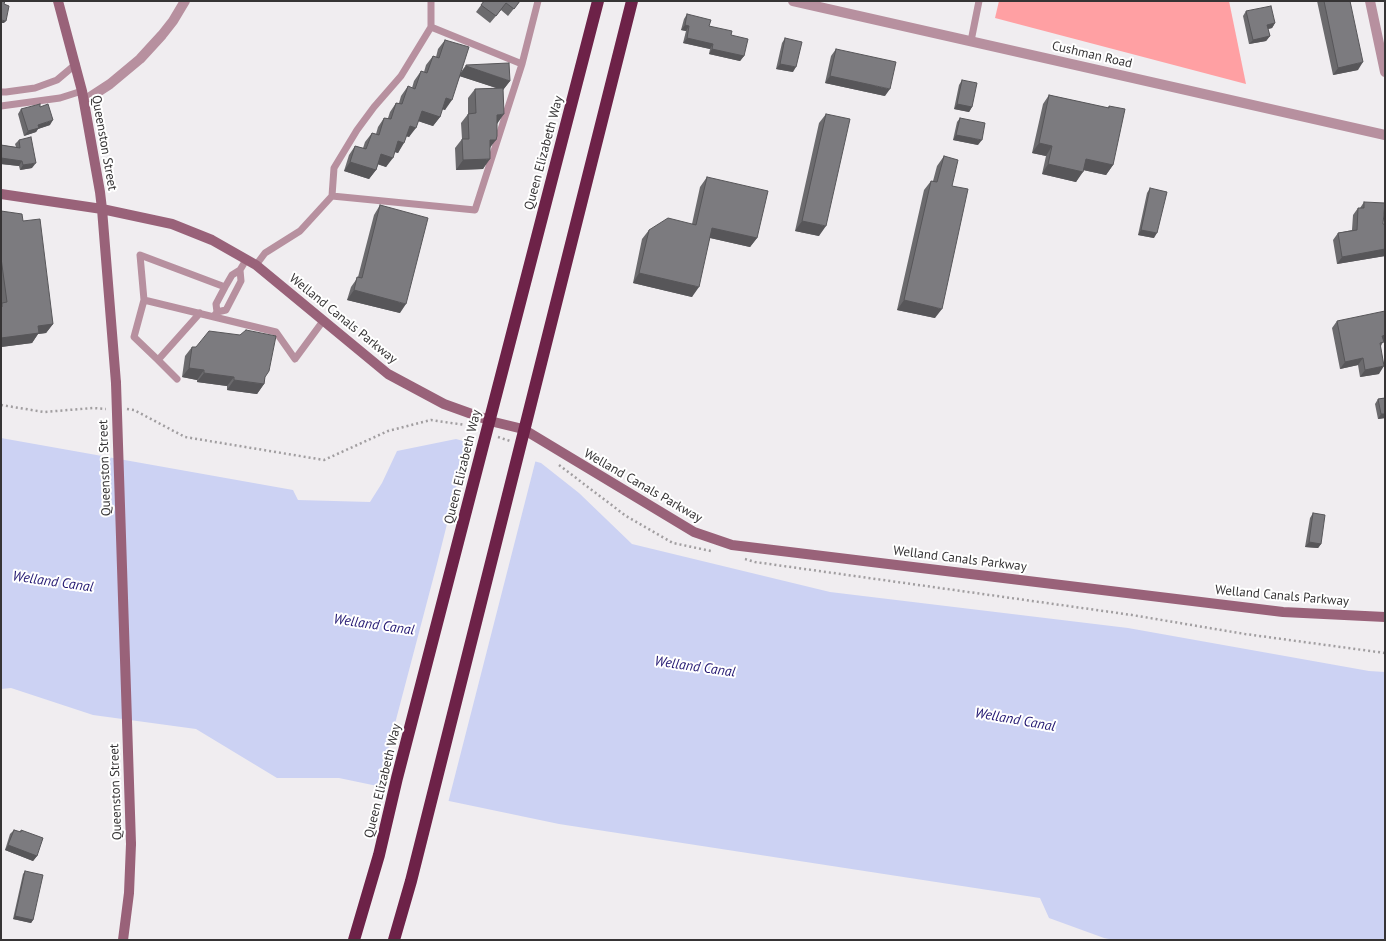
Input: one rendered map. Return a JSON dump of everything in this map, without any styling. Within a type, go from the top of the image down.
[{"type":"highway","name":"Queen Elizabeth Way","points":[[354,940],[379,855],[413,717],[598,1]]},
{"type":"highway","points":[[394,940],[413,874],[632,1]]},
{"type":"main road","name":"Queenston Street","points":[[58,1],[76,64],[83,96],[102,209],[116,383],[131,844],[129,893],[123,940]]},
{"type":"main road","name":"Welland Canals Parkway","points":[[1,194],[102,209],[172,224],[212,240],[256,265],[388,374],[444,404],[494,422],[523,429],[694,532],[732,545],[1283,612],[1385,617]]},
{"type":"street","points":[[83,96],[110,84],[140,59],[173,21],[184,1]]},
{"type":"street","name":"Cushman Road","points":[[793,1],[1385,135]]},
{"type":"street","points":[[1370,1],[1385,72]]},
{"type":"lane","points":[[256,265],[265,253],[300,230],[332,196],[334,168],[357,130],[400,76],[431,27],[431,1]]},
{"type":"lane","points":[[332,196],[475,210],[522,64],[538,1]]},
{"type":"lane","points":[[971,41],[979,1]]},
{"type":"lane","points":[[431,27],[522,64]]},
{"type":"lane","points":[[1,92],[35,88],[57,80],[76,64]]},
{"type":"lane","points":[[1,106],[83,96]]},
{"type":"lane","points":[[177,379],[134,337],[144,300],[140,255],[225,287]]},
{"type":"lane","points":[[216,314],[216,304],[225,287],[232,275],[240,270],[246,260]]},
{"type":"lane","points":[[216,314],[226,310],[241,281],[240,270]]},
{"type":"lane","points":[[144,300],[200,313],[216,314],[276,332],[295,359],[323,321]]},
{"type":"lane","points":[[158,360],[200,313]]},
{"type":"shaded area","points":[[999,1],[1229,1],[1246,84],[995,18]]},
{"type":"water","name":"Welland Canal","points":[[1,438],[293,490],[298,500],[370,502],[382,483],[397,451],[456,439],[541,463],[579,493],[632,544],[830,592],[1128,628],[1369,671],[1385,672],[1385,940],[1114,940],[1104,938],[1049,918],[1040,898],[559,824],[339,778],[277,778],[196,729],[93,715],[11,688],[1,689]]},
{"type":"pier","points":[[468,440],[536,459],[448,803],[378,788]]},
{"type":"building","points":[[1,1],[5,1],[4,4],[9,6],[6,21],[1,20]]},
{"type":"building","points":[[484,1],[520,1],[514,9],[506,3],[496,16],[481,5]]},
{"type":"building","points":[[1324,1],[1350,1],[1363,62],[1338,68]]},
{"type":"building","points":[[1271,6],[1275,23],[1267,25],[1270,36],[1253,40],[1246,11]]},
{"type":"building","points":[[687,14],[711,20],[709,26],[732,31],[731,35],[748,39],[744,56],[712,49],[713,44],[687,38],[689,26],[685,25]]},
{"type":"building","points":[[785,38],[802,42],[796,67],[780,64]]},
{"type":"building","points":[[445,40],[469,47],[452,100],[446,98],[440,117],[422,111],[416,128],[410,126],[404,143],[398,141],[393,158],[381,154],[376,170],[350,162],[355,146],[366,149],[372,133],[379,135],[384,118],[391,119],[396,103],[402,104],[408,86],[415,89],[421,71],[427,73],[433,56],[439,58]]},
{"type":"building","points":[[836,49],[896,62],[890,89],[830,76]]},
{"type":"building","points":[[509,63],[510,81],[466,66],[466,65]]},
{"type":"building","points":[[962,80],[977,83],[972,107],[957,104]]},
{"type":"building","points":[[503,88],[504,114],[497,115],[497,136],[496,140],[490,140],[490,159],[463,160],[462,139],[469,139],[468,114],[476,113],[475,89]]},
{"type":"building","points":[[1049,95],[1109,108],[1109,106],[1125,109],[1113,165],[1086,159],[1083,172],[1048,164],[1052,146],[1039,143]]},
{"type":"building","points":[[40,104],[40,107],[48,104],[53,120],[38,125],[39,128],[28,131],[21,109]]},
{"type":"building","points":[[826,114],[850,119],[826,226],[802,221]]},
{"type":"building","points":[[960,118],[985,123],[982,140],[956,135]]},
{"type":"building","points":[[31,137],[36,163],[23,165],[22,161],[1,158],[1,145],[20,148],[19,140]]},
{"type":"building","points":[[944,156],[958,160],[952,186],[968,189],[942,309],[904,300],[931,181],[937,182]]},
{"type":"building","points":[[707,177],[768,191],[757,238],[712,228],[699,287],[639,273],[649,230],[668,218],[696,225]]},
{"type":"building","points":[[1150,188],[1167,192],[1157,233],[1141,230]]},
{"type":"building","points":[[1364,202],[1385,203],[1383,224],[1385,224],[1385,249],[1342,257],[1338,233],[1357,230],[1358,208],[1364,208]]},
{"type":"building","points":[[380,205],[428,218],[406,304],[354,290],[357,277],[362,278]]},
{"type":"building","points":[[1,211],[22,214],[23,221],[40,219],[53,324],[38,326],[39,333],[1,338],[1,307],[2,303],[7,302],[1,258]]},
{"type":"building","points":[[1385,311],[1385,335],[1382,336],[1384,342],[1380,343],[1384,366],[1365,370],[1363,358],[1345,362],[1337,321]]},
{"type":"building","points":[[246,330],[276,336],[269,371],[265,377],[264,384],[234,380],[234,377],[204,373],[204,370],[189,368],[192,347],[196,347],[209,331],[240,335]]},
{"type":"building","points":[[1385,398],[1385,414],[1381,414],[1378,399]]},
{"type":"building","points":[[1313,513],[1325,515],[1321,544],[1309,542]]},
{"type":"building","points":[[14,830],[21,832],[21,830],[43,838],[37,856],[8,845]]},
{"type":"building","points":[[25,871],[43,875],[33,920],[15,916]]}]
